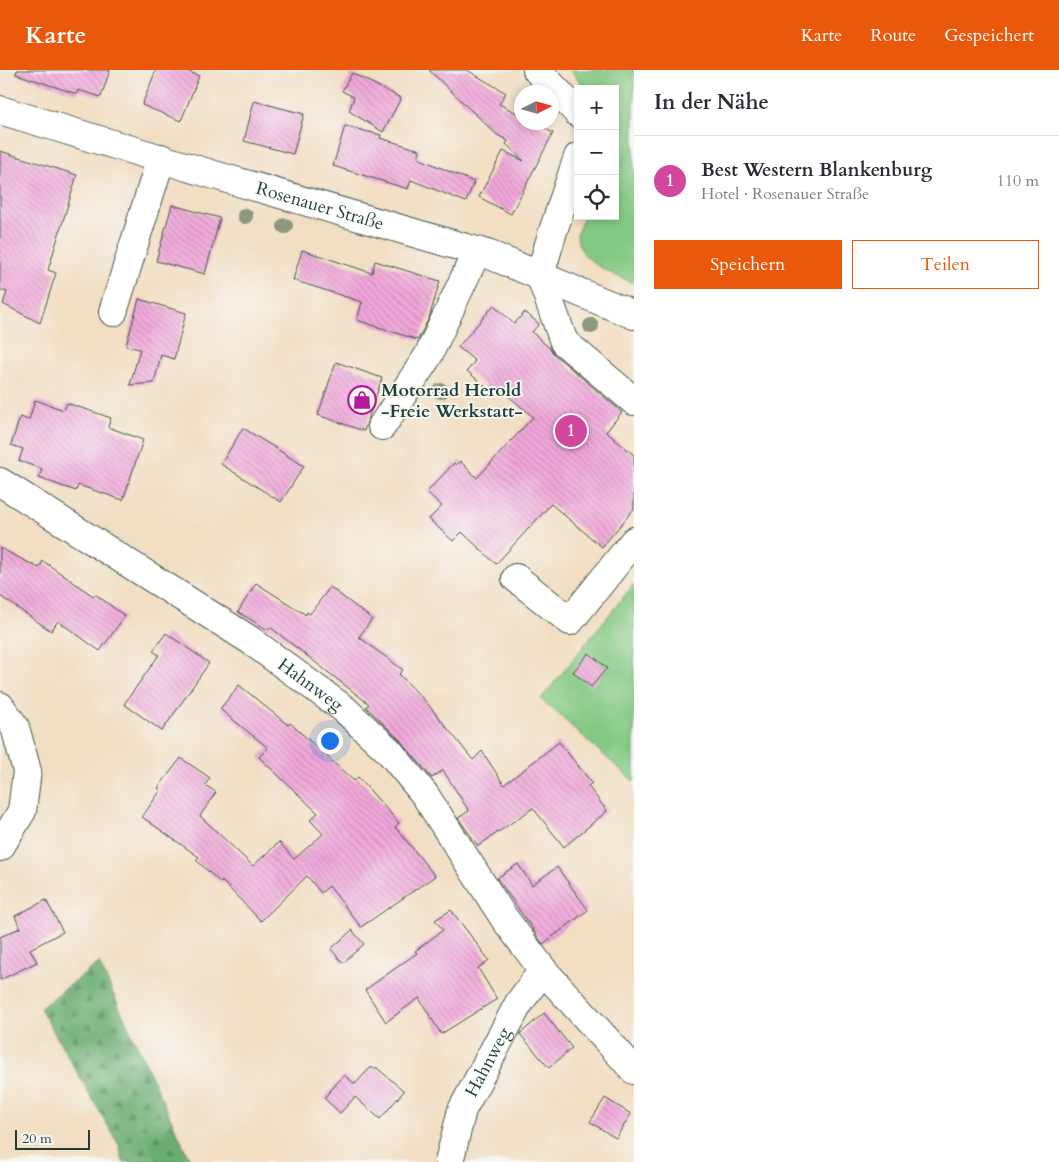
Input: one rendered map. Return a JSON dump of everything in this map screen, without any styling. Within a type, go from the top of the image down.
[{"type":"street","points":[[537,70],[574,109]]},
{"type":"street","name":"Rosenauer Straße","points":[[0,110],[477,251],[540,275],[634,315]]},
{"type":"street","points":[[113,312],[161,158]]},
{"type":"street","points":[[574,168],[552,231],[540,275],[564,342],[634,402]]},
{"type":"street","points":[[382,426],[428,356],[477,251]]},
{"type":"street","name":"Hahnweg","points":[[0,482],[250,640],[344,709],[389,751],[425,794],[504,918],[543,970],[634,1070]]},
{"type":"street","points":[[516,578],[570,622],[634,541]]},
{"type":"street","points":[[0,706],[15,726],[27,771],[22,811],[0,847]]},
{"type":"street","name":"Hahnweg","points":[[449,1162],[462,1110],[519,1003],[543,970]]},
{"type":"green space","points":[[570,70],[634,70],[634,283],[598,266],[583,252],[579,244],[577,235],[582,220],[619,220],[619,85],[583,85]]},
{"type":"green space","points":[[634,584],[634,782],[541,699]]},
{"type":"green space","points":[[99,963],[191,1162],[123,1162],[119,1145],[40,1008]]},
{"type":"building","points":[[17,70],[110,70],[101,97],[78,90],[77,94],[16,74]]},
{"type":"building","points":[[156,70],[184,70],[199,76],[181,121],[142,105]]},
{"type":"building","points":[[429,70],[467,70],[506,93],[499,104],[514,112],[514,130],[548,130],[553,133],[511,214],[479,197],[503,151],[524,161],[506,144],[508,141],[496,134]]},
{"type":"building","points":[[352,73],[401,98],[383,132],[349,111],[354,97],[342,91]]},
{"type":"building","points":[[254,101],[304,114],[293,154],[244,141]]},
{"type":"building","points":[[345,126],[381,135],[380,138],[420,150],[418,158],[474,182],[466,202],[411,180],[408,189],[333,166]]},
{"type":"building","points":[[0,151],[77,175],[48,270],[56,273],[40,323],[3,304],[7,292],[0,290]]},
{"type":"building","points":[[172,205],[220,218],[205,274],[156,261]]},
{"type":"building","points":[[302,250],[372,273],[375,261],[440,281],[429,318],[418,340],[357,320],[362,302],[293,280]]},
{"type":"building","points":[[139,299],[186,313],[174,359],[161,355],[154,383],[130,385],[140,349],[126,346]]},
{"type":"building","points":[[494,305],[514,324],[525,312],[539,324],[532,332],[554,354],[622,412],[606,432],[634,455],[634,509],[602,547],[551,504],[496,564],[462,532],[453,541],[429,519],[442,506],[427,492],[454,463],[456,465],[460,461],[477,478],[533,417],[499,388],[494,394],[467,371],[475,361],[458,347]]},
{"type":"building","points":[[336,362],[382,378],[364,431],[318,415]]},
{"type":"building","points":[[35,400],[64,410],[67,403],[111,418],[108,427],[143,440],[123,500],[78,485],[76,491],[39,478],[42,469],[19,461],[23,449],[11,445],[20,417],[29,420]]},
{"type":"building","points":[[243,428],[304,466],[281,502],[221,464]]},
{"type":"building","points":[[0,548],[39,568],[43,561],[93,596],[95,594],[125,616],[100,651],[58,621],[51,631],[0,596]]},
{"type":"building","points":[[256,583],[306,615],[307,612],[310,614],[330,587],[372,619],[359,637],[403,670],[399,674],[427,703],[473,760],[482,751],[504,785],[559,742],[592,783],[588,786],[607,811],[564,847],[533,808],[478,846],[458,818],[469,811],[443,770],[432,778],[401,741],[366,707],[369,704],[270,627],[268,630],[238,612]]},
{"type":"building","points":[[166,633],[209,663],[162,731],[124,704],[159,655],[153,651]]},
{"type":"building","points":[[589,653],[607,668],[591,687],[573,672]]},
{"type":"building","points":[[239,685],[288,725],[290,723],[354,781],[358,777],[399,823],[395,827],[435,876],[361,927],[329,886],[321,893],[307,876],[261,921],[222,881],[221,883],[196,860],[199,857],[142,817],[161,790],[158,788],[181,758],[210,778],[205,785],[216,792],[200,816],[253,866],[279,842],[294,859],[323,834],[310,820],[318,813],[259,757],[268,748],[220,709]]},
{"type":"building","points":[[518,864],[532,885],[557,867],[588,910],[543,944],[497,878]]},
{"type":"building","points":[[46,900],[63,932],[30,949],[37,962],[0,980],[0,937],[20,928],[15,916]]},
{"type":"building","points":[[451,910],[489,960],[478,968],[497,999],[441,1034],[419,998],[386,1022],[365,990],[417,953],[415,951],[443,930],[435,920]]},
{"type":"building","points":[[352,930],[364,944],[343,963],[331,949]]},
{"type":"building","points":[[544,1013],[572,1048],[549,1068],[520,1034]]},
{"type":"building","points":[[370,1068],[377,1068],[404,1091],[380,1119],[355,1097],[340,1113],[324,1098],[344,1075],[355,1084]]},
{"type":"building","points":[[605,1098],[631,1114],[616,1138],[590,1122]]},
{"type":"place","name":"Motorrad Herold -Freie Werkstatt-","points":[[362,400]]},
{"type":"place","name":"Best Western Blankenburg","points":[[571,431]]}]
